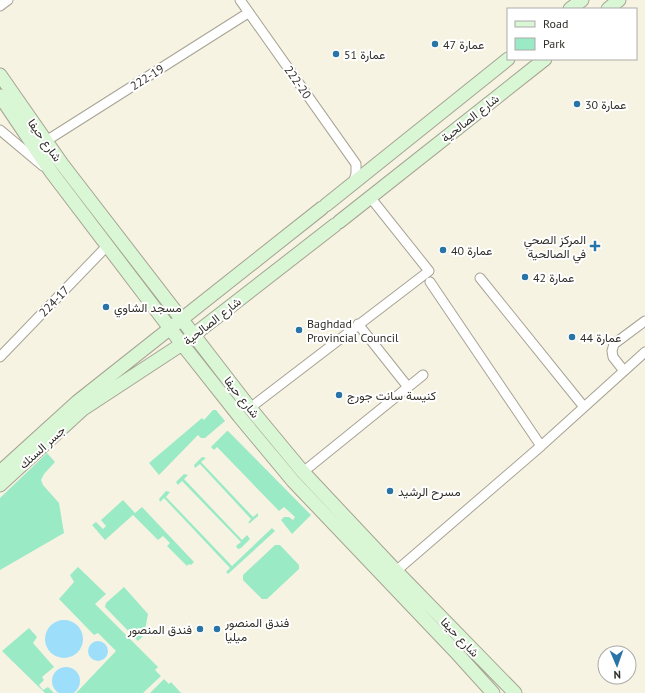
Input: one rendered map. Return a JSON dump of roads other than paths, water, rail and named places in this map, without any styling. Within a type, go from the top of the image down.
[{"type":"main road","points":[[571,8],[582,0]]},
{"type":"main road","points":[[609,8],[619,0]]},
{"type":"main road","name":"شارع الصالحية","points":[[80,406],[170,328],[182,320],[507,60]]},
{"type":"main road","name":"شارع الصالحية","points":[[80,406],[182,344],[544,60]]},
{"type":"main road","name":"شارع حيفا","points":[[0,75],[46,141],[182,320],[250,408],[303,472],[396,571],[515,693]]},
{"type":"main road","name":"شارع حيفا","points":[[0,96],[52,173],[182,344],[293,481],[493,693]]},
{"type":"main road","name":"جسر السنك","points":[[0,472],[80,406]]},
{"type":"main road","name":"جسر السنك","points":[[0,485],[80,406]]},
{"type":"street","points":[[0,6],[8,0]]},
{"type":"street","name":"222-20","points":[[240,0],[356,164]]},
{"type":"street","name":"222-19","points":[[46,141],[248,13]]},
{"type":"street","points":[[0,130],[52,173]]},
{"type":"street","points":[[353,183],[356,174],[356,164],[364,167],[373,167]]},
{"type":"street","points":[[250,408],[429,271],[370,197]]},
{"type":"street","name":"224-17","points":[[0,357],[108,246]]},
{"type":"street","points":[[480,278],[584,407]]},
{"type":"street","points":[[430,282],[541,446]]},
{"type":"street","points":[[624,371],[613,358],[612,351],[614,344],[645,321]]},
{"type":"street","points":[[358,324],[408,387]]},
{"type":"street","points":[[396,571],[541,446],[645,352]]},
{"type":"street","points":[[303,472],[423,375]]},
{"type":"water","points":[[64,620],[74,623],[80,629],[83,639],[80,649],[74,655],[64,658],[54,655],[48,649],[45,639],[48,629],[54,623]]},
{"type":"water","points":[[98,641],[105,644],[108,651],[105,658],[98,661],[91,658],[88,651],[91,644]]},
{"type":"water","points":[[61,668],[71,668],[76,671],[79,676],[79,686],[76,691],[71,694],[61,694],[56,691],[53,686],[53,676],[56,671]]},
{"type":"place","name":"عمارة 47","points":[[435,44]]},
{"type":"place","name":"عمارة 51","points":[[336,54]]},
{"type":"place","name":"عمارة 30","points":[[577,104]]},
{"type":"place","name":"المركز الصحي في الصالحية","points":[[595,246]]},
{"type":"place","name":"عمارة 40","points":[[443,250]]},
{"type":"place","name":"عمارة 42","points":[[525,277]]},
{"type":"place","name":"مسجد الشاوي","points":[[106,307]]},
{"type":"place","name":"Baghdad Provincial Council","points":[[299,330]]},
{"type":"place","name":"عمارة 44","points":[[572,337]]},
{"type":"place","name":"كنيسة سانت جورج","points":[[339,395]]},
{"type":"place","name":"مسرح الرشيد","points":[[390,491]]},
{"type":"place","name":"فندق المنصور","points":[[200,629]]},
{"type":"place","name":"فندق المنصور ميليا","points":[[217,629]]}]
